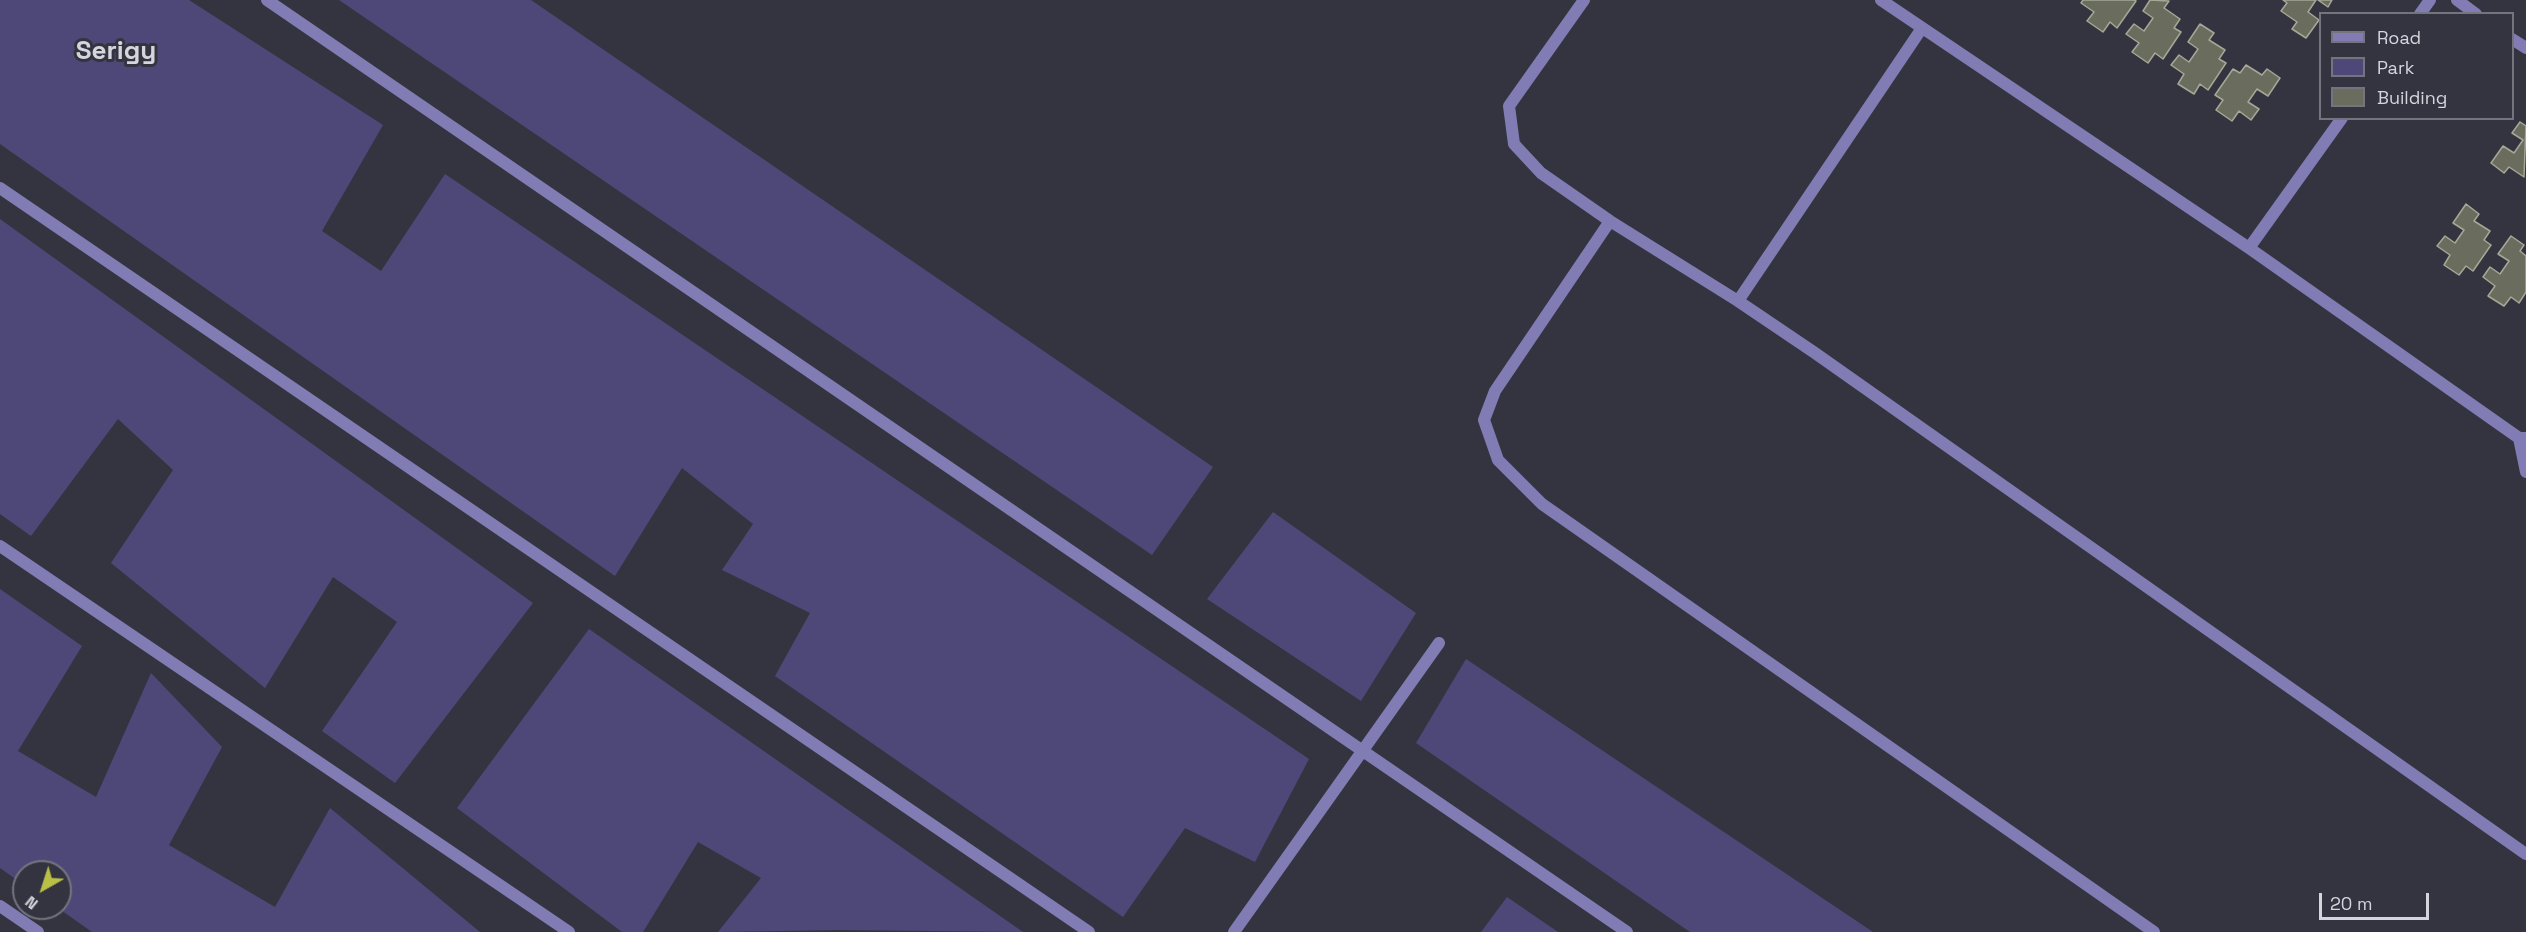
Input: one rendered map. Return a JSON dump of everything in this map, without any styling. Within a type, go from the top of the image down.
[{"type":"street","points":[[267,0],[1627,932]]},
{"type":"street","points":[[1584,0],[1509,106],[1514,144],[1541,173],[1610,221],[1738,301],[2526,854]]},
{"type":"street","points":[[1881,0],[2249,248],[2523,438],[2526,472]]},
{"type":"street","points":[[2457,0],[2473,12]]},
{"type":"street","points":[[1738,301],[1922,28]]},
{"type":"street","points":[[2249,248],[2341,120]]},
{"type":"street","points":[[0,188],[1089,932]]},
{"type":"street","points":[[1610,221],[1495,391],[1484,420],[1498,460],[1542,504],[2154,932]]},
{"type":"street","points":[[0,546],[569,932]]},
{"type":"street","points":[[1234,932],[1439,643]]},
{"type":"street","points":[[0,906],[38,932]]},
{"type":"green space","points":[[0,0],[189,0],[383,125],[322,231],[381,271],[445,174],[1309,759],[1255,862],[1185,828],[1123,917],[775,676],[810,613],[722,570],[753,524],[682,468],[615,576],[0,144]]},
{"type":"green space","points":[[339,0],[531,0],[1213,467],[1152,555]]},
{"type":"green space","points":[[0,219],[533,603],[395,783],[322,731],[397,622],[333,577],[265,688],[111,563],[173,470],[118,419],[31,536],[0,514]]},
{"type":"green space","points":[[1273,512],[1416,613],[1361,701],[1207,599]]},
{"type":"green space","points":[[0,589],[82,646],[18,751],[96,797],[151,673],[222,747],[169,845],[275,907],[330,808],[480,932],[92,932],[72,918],[72,860],[12,860],[12,876],[0,868]]},
{"type":"green space","points":[[589,629],[1023,932],[840,930],[718,932],[761,878],[698,842],[643,932],[622,932],[457,808]]},
{"type":"green space","points":[[1466,659],[1873,932],[1690,932],[1416,743]]},
{"type":"green space","points":[[1507,897],[1558,932],[1481,932]]},
{"type":"building","points":[[2083,0],[2136,1],[2117,28],[2110,22],[2103,32],[2087,21],[2094,12],[2081,3]]},
{"type":"building","points":[[2150,0],[2169,1],[2164,8],[2180,19],[2174,28],[2181,32],[2163,59],[2155,53],[2148,63],[2132,52],[2139,43],[2126,34],[2134,24],[2144,31],[2153,18],[2143,11]]},
{"type":"building","points":[[2283,0],[2316,0],[2308,12],[2319,20],[2306,38],[2292,29],[2297,22],[2281,11],[2287,3]]},
{"type":"building","points":[[2318,0],[2332,0],[2328,7]]},
{"type":"building","points":[[2200,24],[2214,33],[2209,40],[2225,50],[2219,59],[2226,63],[2208,90],[2200,84],[2194,94],[2178,84],[2184,74],[2171,65],[2179,55],[2189,62],[2198,49],[2188,42]]},
{"type":"building","points":[[2246,65],[2262,75],[2267,69],[2280,78],[2268,96],[2257,89],[2248,102],[2259,109],[2251,120],[2239,111],[2232,121],[2216,110],[2223,100],[2215,95],[2233,69],[2240,73]]},
{"type":"building","points":[[2520,122],[2526,126],[2524,177],[2509,167],[2504,173],[2491,163],[2503,146],[2514,153],[2523,140],[2512,133]]},
{"type":"building","points":[[2466,204],[2479,214],[2474,221],[2490,231],[2484,240],[2491,245],[2473,271],[2466,266],[2459,275],[2444,265],[2450,255],[2437,246],[2445,236],[2455,243],[2464,230],[2453,223]]},
{"type":"building","points":[[2511,236],[2524,245],[2520,251],[2526,256],[2526,292],[2519,303],[2511,297],[2504,306],[2488,296],[2495,286],[2483,277],[2490,267],[2500,274],[2509,261],[2498,254]]},
{"type":"district","name":"Serigy","points":[[116,52]]}]
